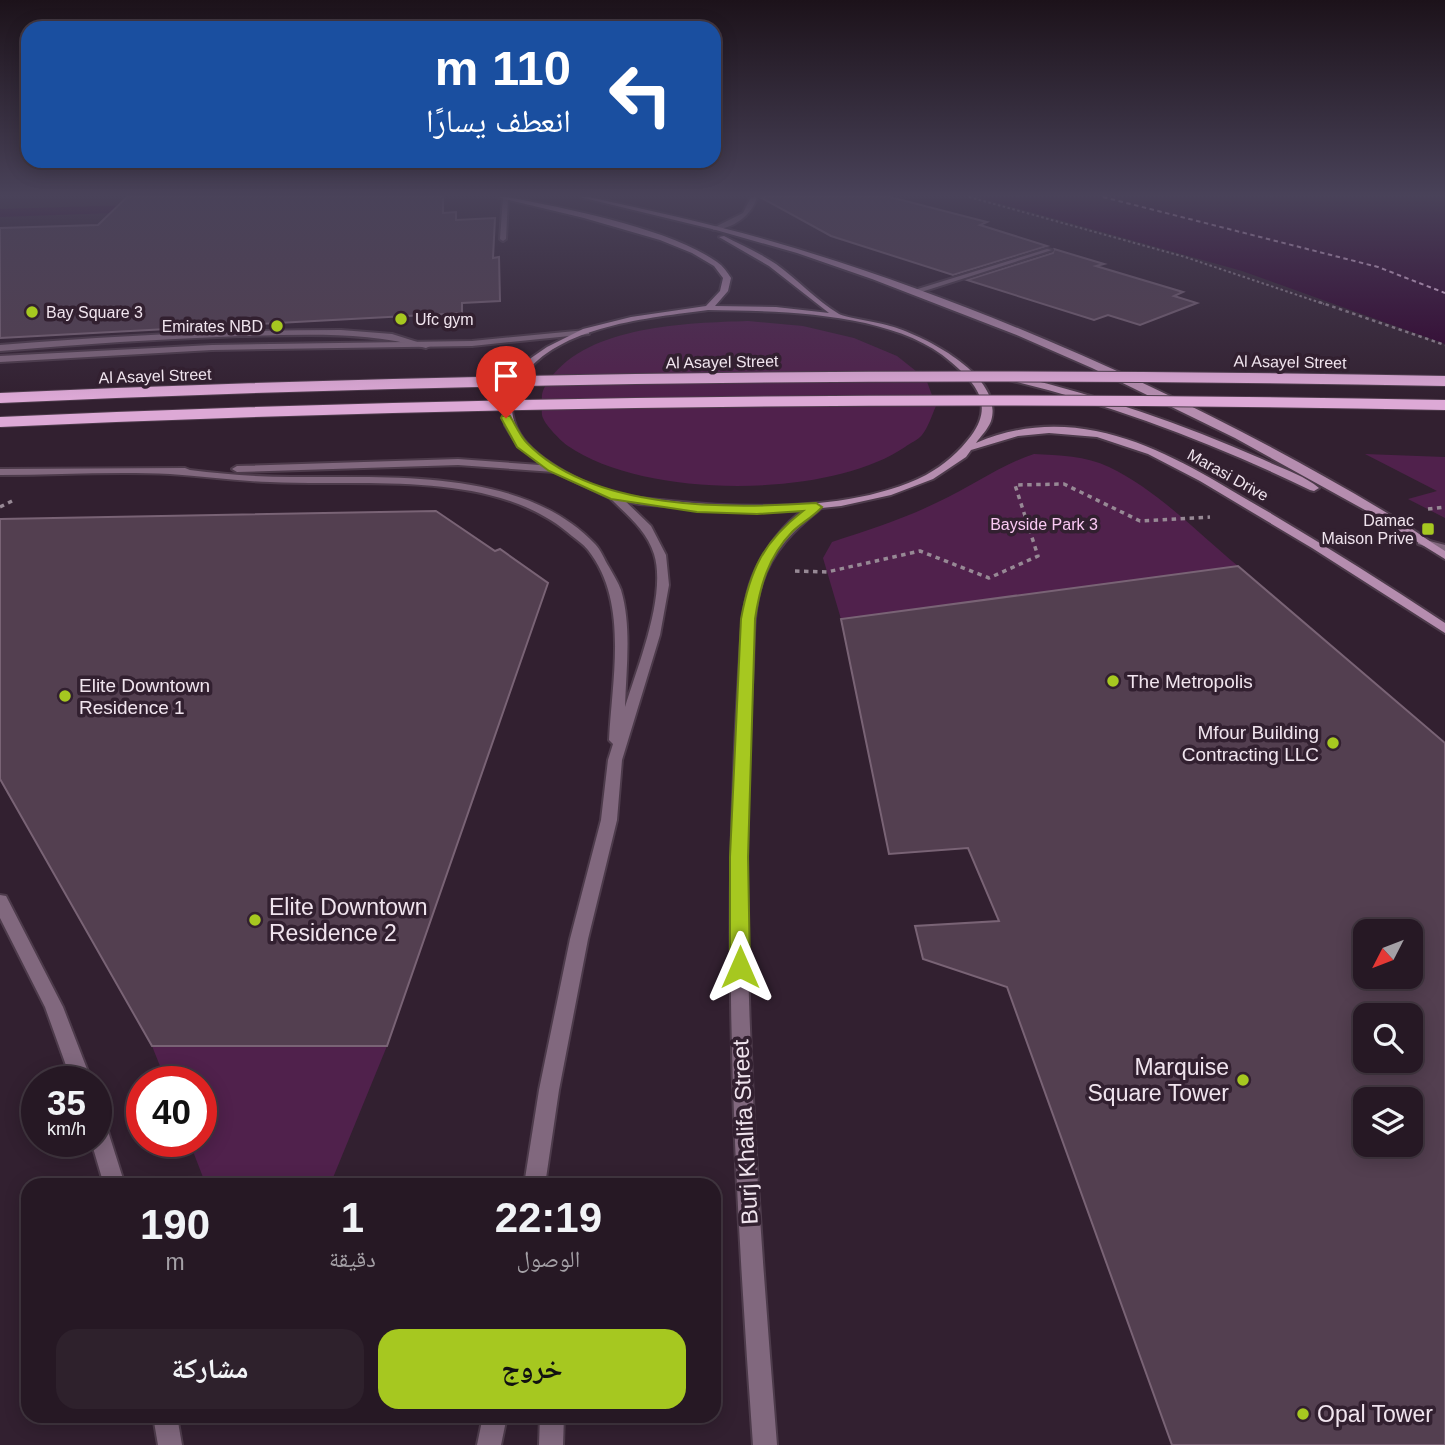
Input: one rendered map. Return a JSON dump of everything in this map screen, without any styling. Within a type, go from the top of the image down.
[{"type":"main road","points":[[708,308],[727,287],[727,276],[719,264]]},
{"type":"main road","points":[[769,264],[836,315]]},
{"type":"main road","points":[[835,264],[1005,328],[1159,396],[1379,513],[1445,556]]},
{"type":"main road","points":[[966,368],[985,393],[987,421],[971,448],[947,467],[912,484],[867,498],[816,507],[757,510],[697,508],[615,497],[554,469],[521,444],[506,418],[507,392],[522,369],[550,348],[586,331],[643,316],[708,308],[772,308],[836,315],[887,328],[921,341],[966,368],[1087,397],[1210,439],[1422,542]]},
{"type":"main road","name":"Al Asayel Street","points":[[0,398],[343,385],[702,378],[1093,376],[1445,381]]},
{"type":"main road","points":[[0,422],[442,406],[866,400],[1445,405]]},
{"type":"main road","name":"Marasi Drive","points":[[971,448],[994,437],[1025,430],[1061,429],[1098,434],[1133,445],[1178,465],[1264,514],[1445,629]]},
{"type":"street","points":[[912,292],[1002,264]]},
{"type":"street","name":"Al Asayel Street","points":[[0,359],[248,346],[426,346],[522,340],[586,331]]},
{"type":"street","points":[[0,348],[87,341],[338,333],[401,337],[426,346]]},
{"type":"street","points":[[78,354],[87,341]]},
{"type":"street","points":[[0,472],[176,472],[458,461],[554,469]]},
{"type":"street","points":[[176,472],[248,478],[440,483],[510,498],[541,509],[568,524],[604,566],[615,588],[619,639],[615,760],[609,820],[579,939],[549,1090],[535,1178]]},
{"type":"street","points":[[615,497],[645,526],[660,555],[663,584],[654,635],[615,760]]},
{"type":"street","name":"Burj Khalifa Street","points":[[765,1445],[750,1237],[740,1023],[739,884],[748,619],[754,585],[766,555],[788,529],[816,507]]},
{"type":"street","points":[[1422,542],[1445,549]]},
{"type":"street","points":[[0,901],[54,1007],[76,1066]]},
{"type":"street","points":[[106,1157],[113,1178]]},
{"type":"street","points":[[166,1423],[170,1445]]},
{"type":"street","points":[[489,1445],[494,1423]]},
{"type":"street","points":[[551,1445],[552,1423]]},
{"type":"path","points":[[1207,264],[1445,345]]},
{"type":"path","points":[[760,570],[827,572],[920,551],[989,578],[1038,556],[1015,485],[1064,484],[1140,521],[1264,514]]},
{"type":"green space","points":[[748,321],[803,326],[854,338],[897,356],[926,379],[936,406],[924,432],[905,447],[872,464],[831,476],[785,484],[736,486],[642,476],[601,463],[568,446],[543,418],[542,395],[546,385],[567,361],[589,347],[641,330],[697,323]]},
{"type":"green space","name":"Bayside Park 3","points":[[1034,454],[1082,458],[1109,467],[1160,500],[1238,566],[841,619],[823,558],[832,542],[925,508],[1009,464]]},
{"type":"green space","points":[[1365,454],[1445,457],[1445,518],[1408,499],[1437,491]]},
{"type":"green space","points":[[152,1046],[387,1046],[333,1178],[203,1178],[195,1157],[217,1157],[217,1066],[160,1066]]},
{"type":"shaded area","points":[[1218,264],[1445,264],[1445,344]]},
{"type":"building","points":[[0,264],[499,264],[500,301],[462,303],[462,313],[0,338]]},
{"type":"building","points":[[920,264],[987,264],[953,275]]},
{"type":"building","points":[[1017,264],[1102,264],[1096,266],[1183,292],[1174,296],[1197,303],[1140,325],[1108,315],[1094,320],[967,280]]},
{"type":"building","name":"Elite Downtown Residence 2","points":[[436,511],[495,551],[500,549],[548,583],[387,1046],[152,1046],[0,779],[0,519]]},
{"type":"building","points":[[1238,566],[1445,743],[1445,1445],[1172,1445],[1007,987],[923,959],[915,926],[999,921],[968,848],[889,854],[841,619]]},
{"type":"ferry route","points":[[1368,264],[1445,293]]},
{"type":"place","name":"Bay Square 3","points":[[32,312]]},
{"type":"place","name":"Ufc gym","points":[[401,319]]},
{"type":"place","name":"Emirates NBD","points":[[277,326]]},
{"type":"place","name":"Damac Maison Prive","points":[[1428,529]]},
{"type":"place","name":"The Metropolis","points":[[1113,681]]},
{"type":"place","name":"Elite Downtown Residence 1","points":[[65,696]]},
{"type":"place","name":"Mfour Building Contracting LLC","points":[[1333,743]]},
{"type":"place","name":"Elite Downtown Residence 2","points":[[255,920]]},
{"type":"place","name":"Marquise Square Tower","points":[[1243,1080]]},
{"type":"place","name":"Opal Tower","points":[[1303,1414]]},
{"type":"route","points":[[506,418],[521,444],[554,469],[615,497],[697,508],[757,510],[816,507],[788,529],[766,555],[754,585],[748,619],[739,857],[740,967]]}]
